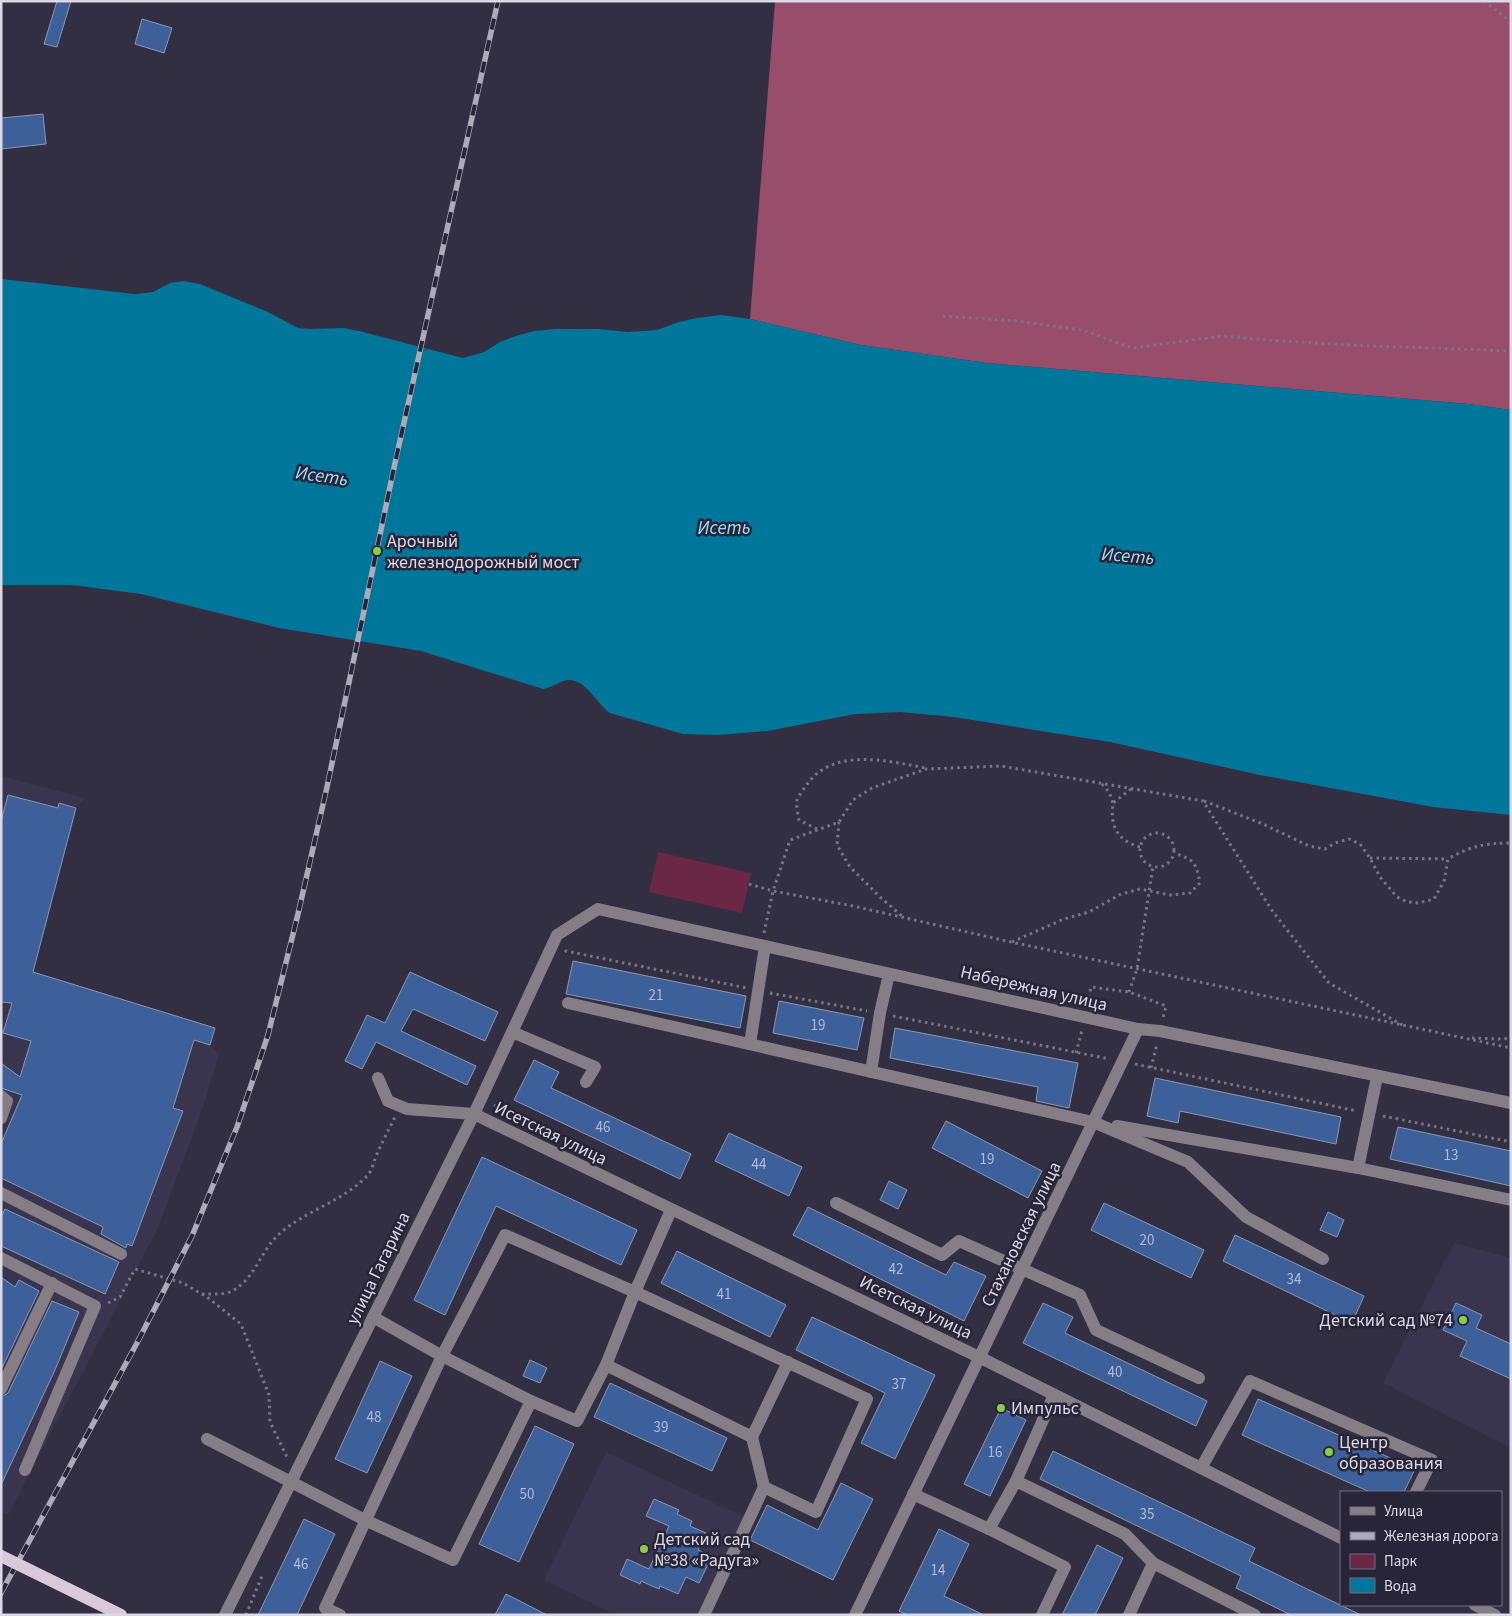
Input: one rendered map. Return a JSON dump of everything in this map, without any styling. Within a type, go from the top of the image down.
[{"type":"main road","points":[[1,1556],[121,1615]]},
{"type":"street","name":"Набережная улица","points":[[557,935],[598,909],[1138,1029],[1169,1033],[1511,1103]]},
{"type":"street","name":"улица Гагарина","points":[[225,1615],[474,1114],[557,935]]},
{"type":"street","points":[[750,1044],[763,946]]},
{"type":"street","points":[[870,1072],[889,974]]},
{"type":"street","points":[[568,1003],[1094,1122],[1358,1168],[1511,1200]]},
{"type":"street","name":"Стахановская улица","points":[[855,1615],[1138,1029]]},
{"type":"street","points":[[512,1032],[595,1067],[586,1082]]},
{"type":"street","points":[[1358,1168],[1377,1077]]},
{"type":"street","points":[[378,1078],[388,1101],[408,1110],[474,1114]]},
{"type":"street","points":[[1,1096],[8,1101],[1,1118]]},
{"type":"street","name":"Исетская улица","points":[[474,1114],[980,1358],[1340,1538]]},
{"type":"street","points":[[1094,1122],[1188,1162],[1246,1217],[1323,1259]]},
{"type":"street","points":[[1,1193],[121,1254]]},
{"type":"street","points":[[836,1203],[942,1255],[959,1241],[1080,1295],[1096,1330],[1199,1378]]},
{"type":"street","points":[[373,1317],[442,1356],[531,1401],[577,1421],[606,1365],[671,1210]]},
{"type":"street","points":[[340,1615],[326,1608],[442,1356],[504,1235],[635,1292],[867,1399],[816,1512],[764,1487]]},
{"type":"street","points":[[1,1258],[95,1306],[25,1470]]},
{"type":"street","points":[[1,1388],[52,1283]]},
{"type":"street","points":[[704,1615],[764,1487],[752,1437],[788,1362]]},
{"type":"street","points":[[606,1365],[752,1437]]},
{"type":"street","points":[[1201,1468],[1250,1380],[1432,1460],[1416,1491]]},
{"type":"street","points":[[989,1529],[1016,1481],[1054,1395]]},
{"type":"street","points":[[206,1440],[293,1477],[367,1521],[453,1560],[531,1401]]},
{"type":"street","points":[[1016,1481],[1125,1534],[1153,1563],[1255,1615]]},
{"type":"street","points":[[913,1494],[1065,1567],[1042,1615]]},
{"type":"street","points":[[1129,1615],[1153,1563]]},
{"type":"path","points":[[1484,1],[1511,22]]},
{"type":"path","points":[[943,316],[1017,321],[1082,330],[1132,348],[1224,336],[1349,345],[1511,351]]},
{"type":"path","points":[[817,830],[799,820],[797,801],[812,776],[832,765],[856,759],[879,760],[926,768],[1000,766],[1102,783],[1203,801],[1263,824],[1309,846],[1325,849],[1349,839],[1360,844],[1380,877],[1397,897],[1408,902],[1418,903],[1434,899],[1444,881],[1448,858]]},
{"type":"path","points":[[904,917],[880,897],[850,867],[837,845],[839,822],[853,800],[872,788],[926,768]]},
{"type":"path","points":[[1102,783],[1109,792],[1113,803],[1111,818],[1119,836],[1128,844],[1140,847]]},
{"type":"path","points":[[1113,803],[1131,788]]},
{"type":"path","points":[[1203,801],[1273,912],[1329,983],[1404,1026]]},
{"type":"path","points":[[763,946],[773,891],[790,840],[839,822]]},
{"type":"path","points":[[1155,833],[1165,834],[1173,842],[1174,853],[1170,861],[1162,866],[1153,866],[1145,862],[1141,855],[1140,847],[1145,837],[1155,833]]},
{"type":"path","points":[[1370,858],[1448,858],[1464,850],[1487,843],[1511,843]]},
{"type":"path","points":[[1011,942],[1064,919],[1090,912],[1121,894],[1140,889],[1170,895],[1190,893],[1200,883],[1196,865],[1186,857],[1174,853]]},
{"type":"path","points":[[1129,992],[1137,969],[1153,866]]},
{"type":"path","points":[[749,884],[773,891],[904,917],[1011,942],[1511,1048]]},
{"type":"path","points":[[566,951],[758,991],[880,1013],[1123,1062],[1511,1142]]},
{"type":"path","points":[[1468,1038],[1511,1038]]},
{"type":"path","points":[[201,1294],[231,1292],[252,1273],[268,1246],[279,1234],[356,1186],[369,1174],[401,1106]]},
{"type":"path","points":[[95,1306],[108,1303],[120,1297],[135,1269],[183,1283],[241,1324],[269,1395],[270,1422],[293,1477]]},
{"type":"shaded area","points":[[775,1],[1511,1],[1511,410],[1469,404],[986,363],[861,345],[750,319]]},
{"type":"shaded area","points":[[1,776],[85,798],[76,808],[33,972],[215,1028],[210,1045],[219,1054],[202,1110],[157,1230],[8,1515],[1,1512]]},
{"type":"shaded area","name":"Детский сад №74","points":[[1454,1243],[1511,1258],[1511,1448],[1383,1383]]},
{"type":"shaded area","name":"Детский сад №38 «Радуга»","points":[[606,1452],[744,1517],[698,1615],[617,1615],[544,1580]]},
{"type":"green space","points":[[658,852],[751,873],[742,913],[649,892]]},
{"type":"water","name":"Исеть","points":[[1,279],[135,294],[153,292],[170,283],[183,281],[200,284],[268,312],[298,328],[343,328],[463,358],[484,352],[500,342],[534,331],[555,329],[599,329],[628,332],[657,330],[679,322],[721,315],[750,319],[861,345],[986,363],[1469,404],[1511,410],[1511,815],[1433,807],[1260,775],[1110,742],[954,717],[900,712],[855,714],[768,731],[718,735],[683,734],[610,713],[582,684],[576,681],[563,681],[543,689],[421,651],[279,628],[141,594],[72,585],[1,585]]},
{"type":"building","points":[[57,1],[71,1],[57,47],[44,44]]},
{"type":"building","points":[[142,19],[172,28],[164,53],[135,44]]},
{"type":"building","points":[[43,114],[46,144],[1,149],[1,118]]},
{"type":"building","points":[[8,795],[58,808],[59,803],[76,808],[33,972],[215,1028],[210,1045],[194,1040],[173,1108],[183,1111],[132,1246],[127,1244],[126,1248],[101,1234],[103,1227],[1,1178],[1,1144],[22,1095],[1,1088],[1,1063],[20,1077],[31,1041],[3,1033],[12,1003],[1,1002],[1,821]]},
{"type":"building","points":[[573,961],[746,996],[740,1028],[566,994]]},
{"type":"building","points":[[410,972],[498,1012],[485,1041],[413,1009],[401,1031],[476,1066],[467,1085],[376,1042],[362,1069],[345,1061],[367,1015],[385,1023]]},
{"type":"building","points":[[779,1001],[864,1018],[857,1050],[773,1033]]},
{"type":"building","points":[[895,1028],[1078,1063],[1069,1108],[1036,1101],[1038,1087],[890,1058]]},
{"type":"building","points":[[534,1060],[559,1072],[551,1088],[691,1154],[680,1179],[514,1100]]},
{"type":"building","points":[[1155,1078],[1341,1117],[1336,1144],[1180,1111],[1178,1123],[1147,1116]]},
{"type":"building","points":[[946,1121],[1042,1171],[1028,1198],[932,1148]]},
{"type":"building","points":[[1398,1127],[1511,1151],[1511,1186],[1390,1159]]},
{"type":"building","points":[[729,1133],[802,1167],[789,1196],[715,1161]]},
{"type":"building","points":[[482,1157],[637,1230],[621,1265],[496,1206],[445,1315],[414,1300]]},
{"type":"building","points":[[889,1181],[907,1190],[898,1209],[880,1200]]},
{"type":"building","points":[[1104,1203],[1204,1250],[1191,1278],[1091,1230]]},
{"type":"building","points":[[808,1207],[946,1275],[954,1262],[986,1276],[964,1321],[793,1235]]},
{"type":"building","points":[[5,1209],[119,1262],[105,1294],[1,1246],[1,1217]]},
{"type":"building","points":[[1328,1212],[1344,1220],[1337,1237],[1320,1230]]},
{"type":"building","points":[[1235,1235],[1364,1296],[1352,1323],[1223,1261]]},
{"type":"building","points":[[677,1251],[786,1305],[770,1337],[661,1283]]},
{"type":"building","points":[[1,1277],[15,1287],[19,1280],[39,1291],[1,1370]]},
{"type":"building","points":[[52,1301],[79,1312],[55,1370],[1,1485],[1,1397],[8,1393]]},
{"type":"building","points":[[1043,1303],[1073,1317],[1065,1333],[1207,1401],[1196,1426],[1023,1343]]},
{"type":"building","points":[[1456,1303],[1482,1315],[1476,1328],[1511,1344],[1511,1379],[1460,1356],[1467,1341],[1443,1330]]},
{"type":"building","points":[[812,1317],[935,1375],[895,1459],[861,1443],[885,1393],[796,1350]]},
{"type":"building","points":[[530,1360],[547,1368],[540,1383],[523,1376]]},
{"type":"building","points":[[380,1361],[412,1376],[367,1473],[335,1459]]},
{"type":"building","points":[[610,1383],[727,1438],[712,1471],[594,1417]]},
{"type":"building","name":"Центр образования","points":[[1258,1399],[1415,1469],[1404,1491],[1368,1491],[1242,1435]]},
{"type":"building","points":[[1001,1408],[1026,1420],[990,1496],[964,1484]]},
{"type":"building","points":[[535,1426],[574,1444],[519,1562],[479,1544]]},
{"type":"building","points":[[1053,1451],[1255,1548],[1249,1561],[1361,1615],[1291,1615],[1236,1588],[1241,1576],[1040,1479]]},
{"type":"building","points":[[841,1483],[873,1499],[833,1580],[750,1540],[767,1505],[818,1530]]},
{"type":"building","points":[[654,1499],[679,1510],[677,1514],[692,1521],[690,1526],[706,1533],[698,1550],[712,1556],[699,1583],[686,1577],[678,1594],[660,1586],[659,1589],[641,1581],[640,1584],[620,1575],[627,1559],[649,1569],[669,1526],[646,1516]]},
{"type":"building","points":[[304,1519],[335,1534],[297,1615],[258,1615]]},
{"type":"building","points":[[939,1529],[969,1544],[944,1596],[984,1615],[907,1615],[899,1611]]},
{"type":"building","points":[[1097,1545],[1123,1558],[1095,1615],[1062,1615]]},
{"type":"building","points":[[506,1594],[547,1615],[495,1615]]},
{"type":"railway","points":[[1,1593],[137,1343],[192,1236],[237,1127],[268,1035],[327,787],[395,463],[498,1]]},
{"type":"place","name":"Арочный железнодорожный мост","points":[[377,551]]},
{"type":"place","name":"Детский сад №74","points":[[1463,1320]]},
{"type":"place","name":"Импульс","points":[[1001,1408]]},
{"type":"place","name":"Центр образования","points":[[1329,1452]]},
{"type":"place","name":"Детский сад №38 «Радуга»","points":[[644,1549]]}]
